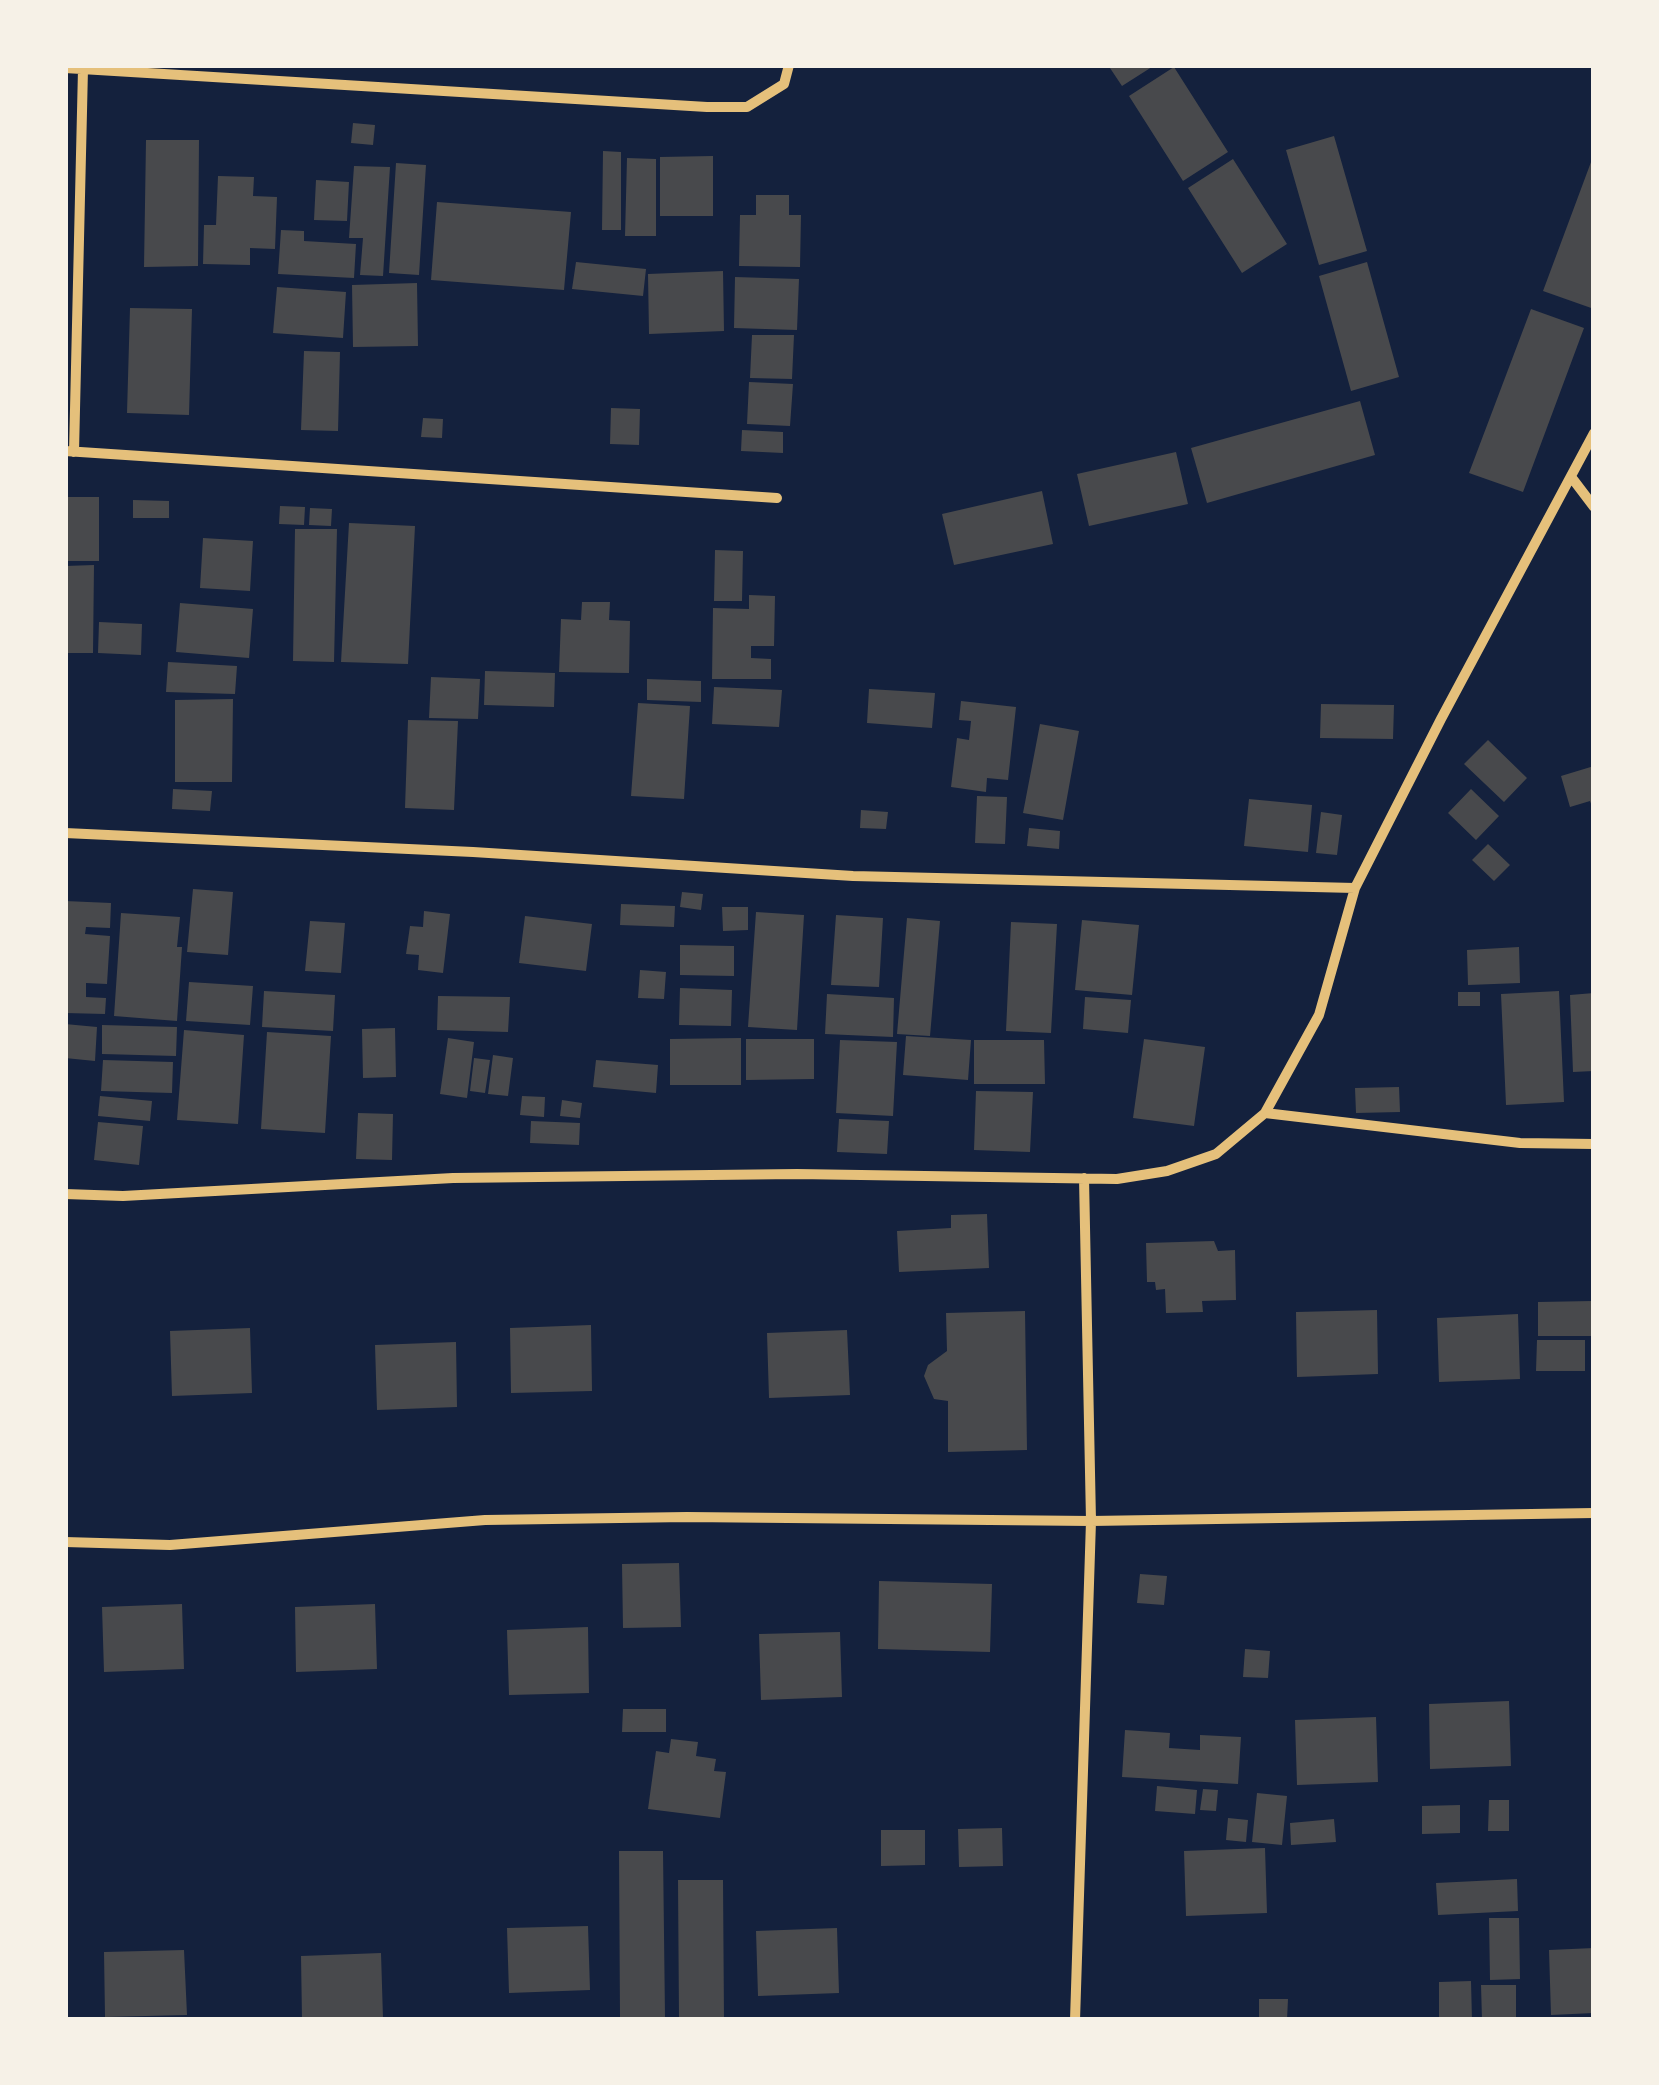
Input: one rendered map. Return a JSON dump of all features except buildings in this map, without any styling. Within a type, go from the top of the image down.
[{"type":"street","points":[[65,68],[707,108],[747,106],[784,84],[789,65]]},
{"type":"street","points":[[83,69],[70,451],[776,498]]},
{"type":"street","points":[[65,1194],[123,1196],[453,1178],[796,1174],[1117,1179],[1167,1171],[1216,1154],[1265,1113],[1319,1015],[1355,888],[1440,719],[1594,433]]},
{"type":"street","points":[[1572,478],[1594,508]]},
{"type":"street","points":[[65,834],[473,852],[853,876],[1355,888]]},
{"type":"street","points":[[1265,1113],[1520,1144],[1594,1144]]},
{"type":"street","points":[[1076,2020],[1091,1522],[1084,1178]]},
{"type":"street","points":[[65,1542],[170,1545],[484,1520],[1091,1522],[1594,1513]]}]
